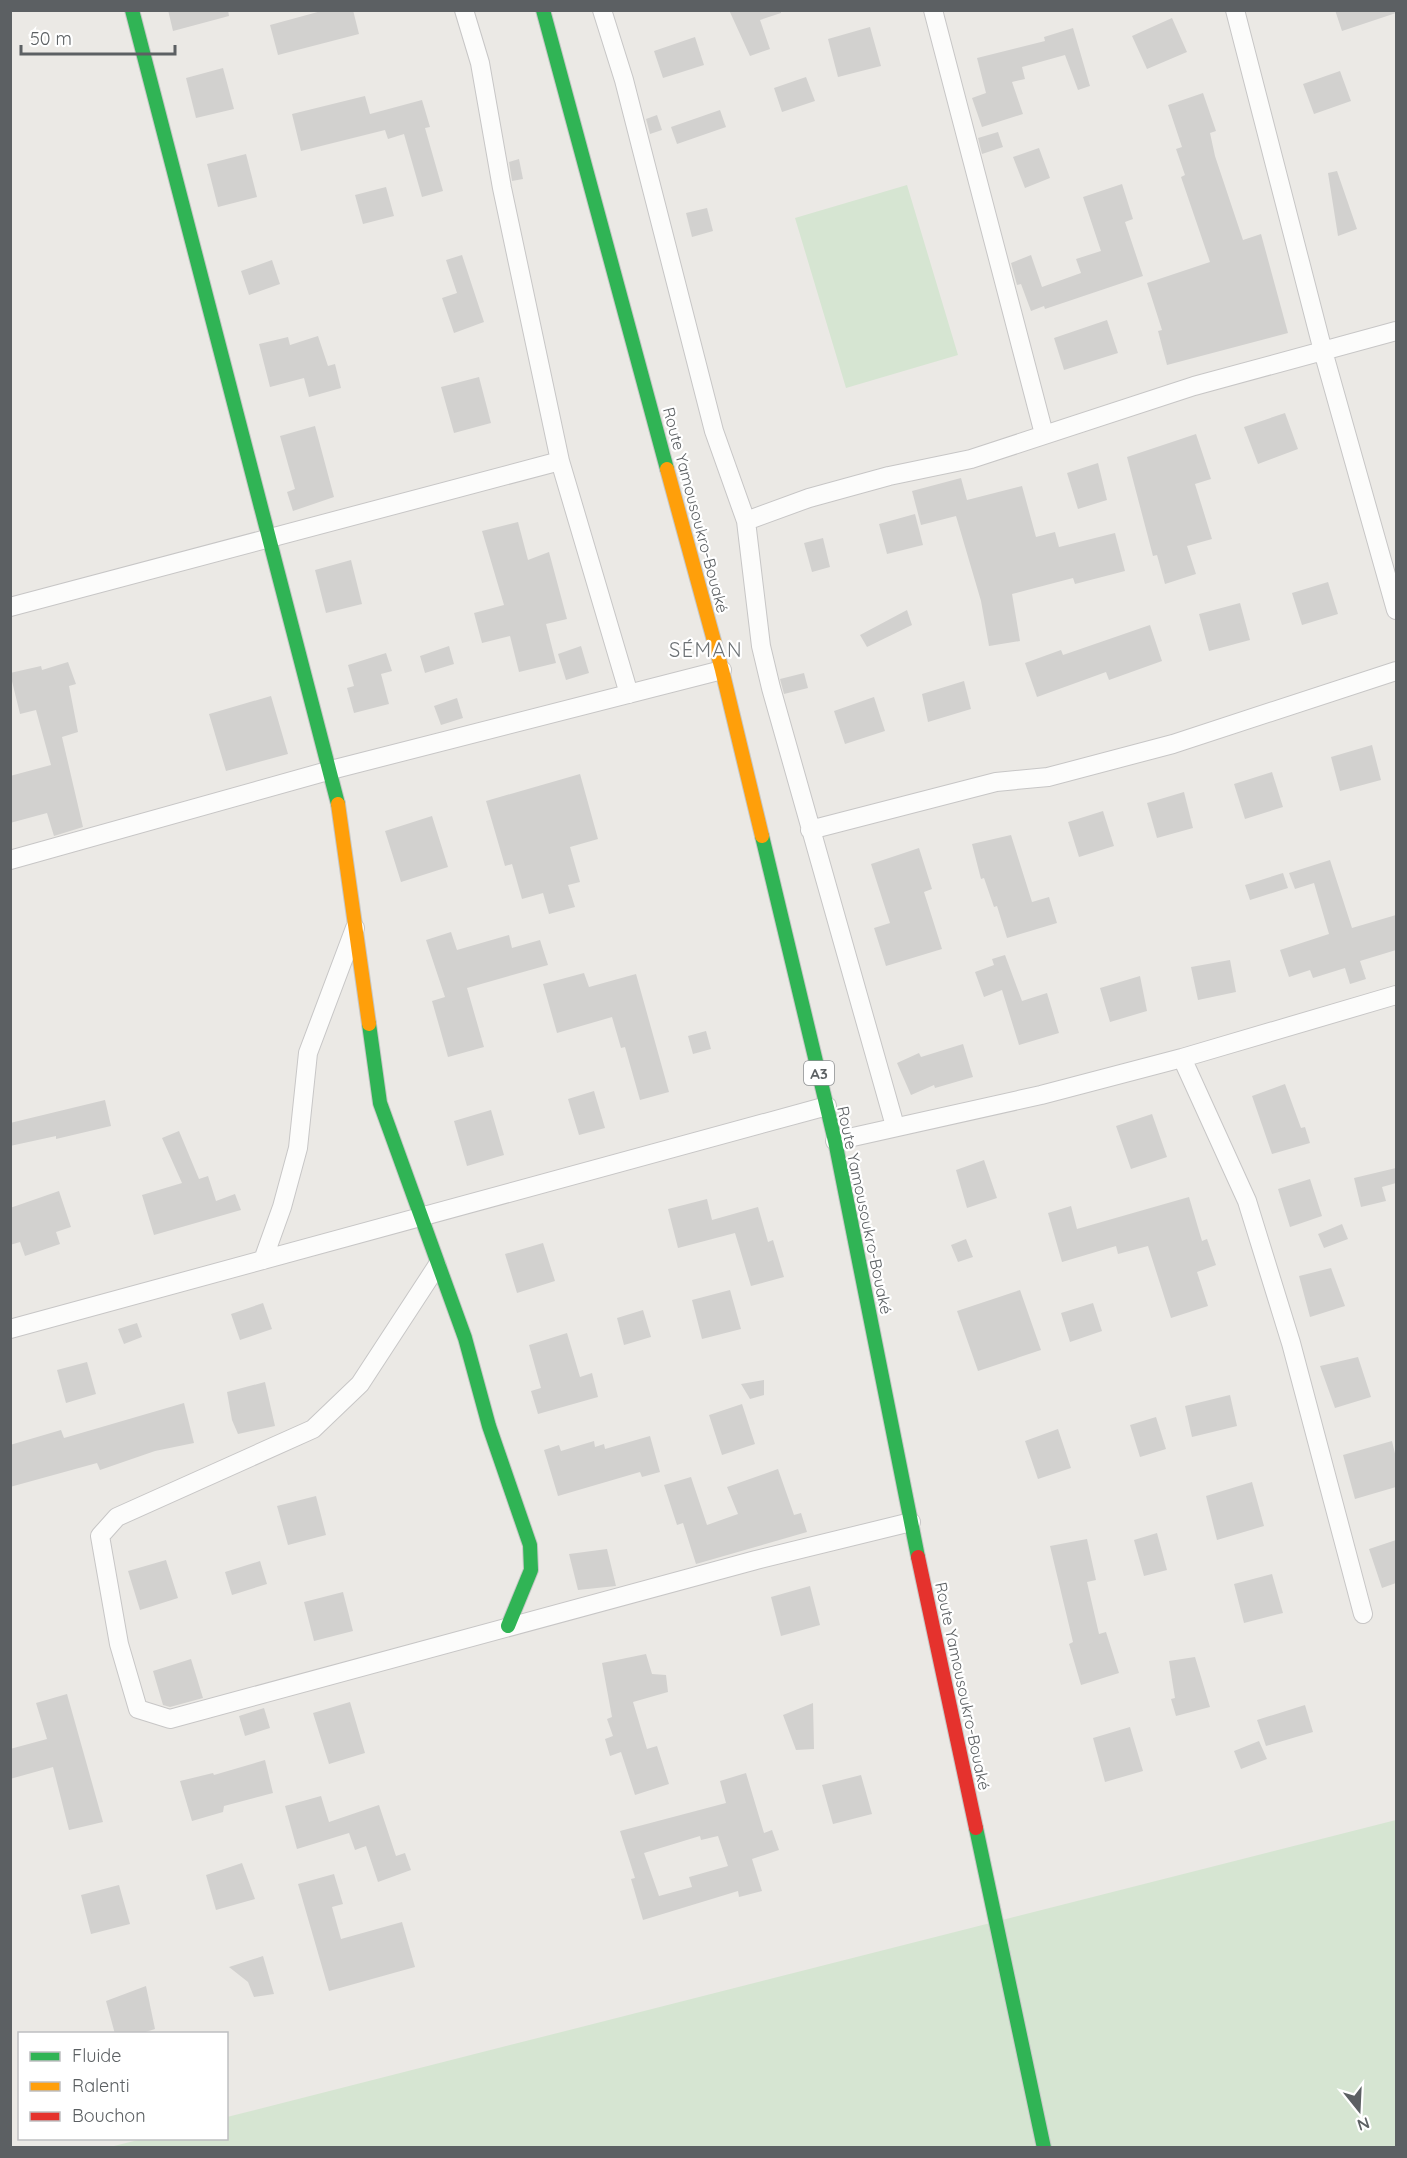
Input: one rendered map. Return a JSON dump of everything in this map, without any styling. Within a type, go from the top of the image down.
[{"type":"main road","points":[[132,10],[267,539],[332,770],[345,840],[380,1103],[423,1217],[437,1266],[465,1338],[489,1426],[530,1545],[531,1570],[508,1626]]},
{"type":"main road","name":"Route Yamousoukro-Bouaké","points":[[543,10],[722,670],[836,1141],[911,1522],[1044,2148]]},
{"type":"street","points":[[602,10],[624,80],[714,431],[746,521],[761,646],[810,830],[895,1126]]},
{"type":"street","points":[[933,10],[1044,434]]},
{"type":"street","points":[[1235,10],[1323,351],[1396,610]]},
{"type":"street","points":[[469,12],[502,188],[560,461],[629,694]]},
{"type":"street","points":[[746,521],[809,498],[889,476],[971,459],[1194,386],[1396,331]]},
{"type":"street","points":[[10,607],[560,461]]},
{"type":"street","points":[[10,861],[332,770],[722,670]]},
{"type":"street","points":[[810,830],[996,782],[1048,777],[1173,744],[1396,671]]},
{"type":"street","points":[[263,1260],[282,1207],[298,1148],[308,1053],[356,927]]},
{"type":"street","points":[[836,1141],[1041,1095],[1182,1058],[1396,995]]},
{"type":"street","points":[[1182,1058],[1247,1201],[1291,1343],[1363,1614]]},
{"type":"street","points":[[10,1329],[827,1106]]},
{"type":"street","points":[[437,1266],[360,1384],[313,1429],[117,1517],[100,1536],[119,1644],[138,1709],[170,1719],[756,1560],[911,1522]]},
{"type":"green space","points":[[907,185],[958,355],[846,388],[795,218]]},
{"type":"green space","points":[[1396,1820],[1396,2147],[106,2148],[138,2140],[228,2140],[228,2117]]},
{"type":"building","points":[[168,10],[228,10],[229,16],[173,31]]},
{"type":"building","points":[[325,10],[353,10],[359,34],[278,55],[270,25]]},
{"type":"building","points":[[729,10],[781,10],[781,13],[760,20],[770,49],[750,56]]},
{"type":"building","points":[[1335,10],[1395,10],[1396,13],[1342,31]]},
{"type":"building","points":[[1172,18],[1187,52],[1147,69],[1132,36]]},
{"type":"building","points":[[870,27],[881,66],[838,77],[828,39]]},
{"type":"building","points":[[1073,28],[1090,86],[1078,90],[1065,55],[1022,67],[1025,79],[1012,82],[1023,114],[982,127],[972,98],[986,93],[977,58],[1045,41],[1044,37]]},
{"type":"building","points":[[695,37],[704,65],[663,78],[654,51]]},
{"type":"building","points":[[223,68],[234,109],[196,118],[186,78]]},
{"type":"building","points":[[1340,71],[1351,101],[1314,114],[1303,84]]},
{"type":"building","points":[[806,77],[815,101],[782,112],[774,88]]},
{"type":"building","points":[[1203,93],[1216,131],[1210,133],[1215,156],[1243,240],[1261,234],[1288,333],[1167,365],[1158,331],[1162,330],[1147,283],[1210,262],[1181,177],[1185,175],[1176,149],[1182,147],[1168,105]]},
{"type":"building","points":[[365,96],[370,114],[422,100],[430,127],[425,128],[443,191],[422,197],[404,134],[388,139],[385,130],[301,151],[292,114]]},
{"type":"building","points":[[720,110],[726,127],[677,144],[671,127]]},
{"type":"building","points":[[657,115],[662,130],[650,134],[646,119]]},
{"type":"building","points":[[998,132],[1003,147],[982,154],[978,138]]},
{"type":"building","points":[[1039,148],[1050,178],[1025,188],[1013,157]]},
{"type":"building","points":[[246,154],[257,197],[218,207],[207,164]]},
{"type":"building","points":[[519,159],[523,179],[512,181],[509,162]]},
{"type":"building","points":[[1337,171],[1357,229],[1338,236],[1328,173]]},
{"type":"building","points":[[1122,184],[1133,219],[1125,222],[1143,276],[1045,309],[1044,306],[1031,311],[1021,284],[1017,285],[1011,263],[1031,255],[1042,287],[1081,273],[1076,259],[1101,251],[1083,197]]},
{"type":"building","points":[[386,187],[394,216],[363,224],[355,195]]},
{"type":"building","points":[[707,208],[713,231],[692,237],[686,213]]},
{"type":"building","points":[[462,255],[484,322],[454,333],[442,298],[457,293],[446,260]]},
{"type":"building","points":[[272,260],[280,284],[249,295],[241,271]]},
{"type":"building","points":[[1107,320],[1118,353],[1064,370],[1054,338]]},
{"type":"building","points":[[318,336],[328,366],[335,364],[341,388],[309,397],[304,378],[270,387],[259,344],[288,337],[290,345]]},
{"type":"building","points":[[479,377],[491,423],[454,433],[441,387]]},
{"type":"building","points":[[1285,413],[1298,449],[1258,464],[1244,427]]},
{"type":"building","points":[[315,426],[334,497],[293,511],[287,492],[295,489],[280,436]]},
{"type":"building","points":[[1196,434],[1211,479],[1195,484],[1212,539],[1187,546],[1196,574],[1165,584],[1157,555],[1153,556],[1127,457]]},
{"type":"building","points":[[1098,463],[1107,500],[1078,509],[1067,473]]},
{"type":"building","points":[[961,478],[967,500],[1022,486],[1036,537],[1055,532],[1059,547],[1115,533],[1125,571],[1075,584],[1073,578],[1012,594],[1020,641],[989,646],[981,601],[956,516],[921,525],[912,491]]},
{"type":"building","points":[[915,514],[923,545],[887,554],[879,524]]},
{"type":"building","points":[[518,522],[528,560],[549,552],[567,619],[546,624],[556,663],[519,672],[510,636],[482,643],[474,613],[504,605],[482,531]]},
{"type":"building","points":[[823,538],[830,567],[812,572],[804,543]]},
{"type":"building","points":[[351,560],[362,604],[326,613],[315,570]]},
{"type":"building","points":[[1328,582],[1338,614],[1302,625],[1292,593]]},
{"type":"building","points":[[1240,603],[1250,640],[1209,651],[1199,614]]},
{"type":"building","points":[[907,610],[912,625],[867,647],[860,635]]},
{"type":"building","points":[[1150,625],[1162,661],[1109,680],[1106,672],[1037,697],[1025,663],[1061,650],[1063,655]]},
{"type":"building","points":[[449,646],[454,664],[425,673],[420,656]]},
{"type":"building","points":[[581,646],[589,673],[566,680],[558,654]]},
{"type":"building","points":[[386,653],[392,671],[381,674],[389,704],[354,713],[347,688],[354,686],[348,665]]},
{"type":"building","points":[[68,662],[76,684],[69,686],[78,732],[62,737],[83,827],[54,836],[47,813],[10,823],[10,776],[51,765],[36,710],[20,714],[10,673],[41,666],[42,670]]},
{"type":"building","points":[[804,673],[808,688],[784,694],[780,679]]},
{"type":"building","points":[[964,681],[971,709],[928,722],[922,694]]},
{"type":"building","points":[[271,696],[288,754],[226,771],[209,714]]},
{"type":"building","points":[[874,697],[885,731],[845,744],[834,711]]},
{"type":"building","points":[[457,698],[463,718],[441,725],[434,706]]},
{"type":"building","points":[[1372,745],[1381,780],[1340,791],[1331,757]]},
{"type":"building","points":[[1272,772],[1283,807],[1245,819],[1234,784]]},
{"type":"building","points":[[580,774],[598,839],[570,847],[580,882],[568,885],[575,907],[549,914],[543,893],[522,899],[512,864],[505,866],[486,801]]},
{"type":"building","points":[[1184,792],[1193,828],[1157,838],[1147,803]]},
{"type":"building","points":[[1103,811],[1114,846],[1079,857],[1068,822]]},
{"type":"building","points":[[432,816],[448,867],[401,882],[385,831]]},
{"type":"building","points":[[1011,835],[1032,902],[1049,897],[1057,923],[1007,938],[997,906],[994,907],[984,878],[981,879],[972,844]]},
{"type":"building","points":[[919,848],[932,889],[924,892],[942,949],[886,966],[874,928],[890,923],[871,864]]},
{"type":"building","points":[[1330,860],[1352,928],[1396,915],[1396,950],[1360,961],[1366,979],[1350,984],[1345,968],[1313,978],[1310,970],[1289,977],[1280,950],[1329,934],[1314,883],[1295,889],[1289,873]]},
{"type":"building","points":[[1283,873],[1288,888],[1250,900],[1245,885]]},
{"type":"building","points":[[451,932],[457,950],[509,935],[512,948],[540,940],[548,965],[467,988],[484,1047],[448,1057],[432,1001],[445,997],[426,940]]},
{"type":"building","points":[[1005,955],[1022,1001],[1047,993],[1059,1033],[1019,1045],[1002,990],[984,997],[975,972],[994,965],[992,959]]},
{"type":"building","points":[[1230,960],[1236,992],[1198,1000],[1191,967]]},
{"type":"building","points":[[584,973],[589,987],[636,974],[669,1092],[640,1100],[625,1047],[621,1048],[612,1017],[557,1033],[543,984]]},
{"type":"building","points":[[1140,976],[1147,1011],[1110,1022],[1100,988]]},
{"type":"building","points":[[706,1031],[711,1049],[693,1054],[688,1036]]},
{"type":"building","points":[[963,1044],[973,1077],[935,1088],[934,1085],[911,1095],[897,1063],[919,1053],[921,1057]]},
{"type":"building","points":[[1285,1084],[1301,1128],[1305,1127],[1310,1143],[1272,1154],[1252,1096]]},
{"type":"building","points":[[594,1091],[605,1128],[579,1135],[568,1099]]},
{"type":"building","points":[[105,1100],[111,1126],[56,1139],[56,1136],[10,1146],[10,1123]]},
{"type":"building","points":[[491,1110],[504,1155],[467,1166],[454,1121]]},
{"type":"building","points":[[1152,1114],[1167,1157],[1131,1169],[1116,1126]]},
{"type":"building","points":[[179,1131],[199,1179],[208,1176],[216,1201],[235,1194],[241,1210],[154,1235],[142,1195],[182,1183],[162,1138]]},
{"type":"building","points":[[984,1160],[997,1198],[967,1208],[956,1170]]},
{"type":"building","points":[[1396,1168],[1396,1183],[1382,1187],[1386,1201],[1361,1207],[1354,1178]]},
{"type":"building","points":[[1310,1179],[1322,1216],[1290,1227],[1278,1189]]},
{"type":"building","points":[[59,1191],[71,1227],[56,1232],[60,1244],[25,1256],[20,1242],[10,1245],[10,1208]]},
{"type":"building","points":[[1189,1197],[1202,1241],[1207,1239],[1216,1265],[1197,1272],[1208,1306],[1171,1318],[1148,1246],[1118,1254],[1116,1246],[1062,1262],[1048,1213],[1071,1206],[1077,1229]]},
{"type":"building","points":[[707,1199],[712,1220],[758,1207],[768,1242],[773,1240],[784,1277],[751,1286],[735,1233],[678,1248],[668,1209]]},
{"type":"building","points":[[1342,1224],[1348,1239],[1324,1248],[1318,1234]]},
{"type":"building","points":[[966,1239],[973,1257],[958,1262],[951,1245]]},
{"type":"building","points":[[543,1243],[555,1281],[517,1293],[505,1254]]},
{"type":"building","points":[[1331,1268],[1345,1306],[1310,1317],[1299,1276]]},
{"type":"building","points":[[730,1290],[741,1329],[702,1339],[692,1300]]},
{"type":"building","points":[[1020,1290],[1041,1350],[978,1371],[957,1311]]},
{"type":"building","points":[[263,1303],[272,1329],[240,1340],[231,1314]]},
{"type":"building","points":[[1093,1303],[1102,1331],[1070,1342],[1061,1313]]},
{"type":"building","points":[[643,1310],[651,1337],[624,1345],[617,1318]]},
{"type":"building","points":[[137,1323],[142,1337],[124,1344],[118,1329]]},
{"type":"building","points":[[567,1333],[580,1377],[592,1373],[598,1397],[538,1414],[531,1391],[541,1388],[529,1345]]},
{"type":"building","points":[[1358,1357],[1371,1397],[1335,1408],[1320,1366]]},
{"type":"building","points":[[87,1362],[96,1394],[66,1403],[57,1370]]},
{"type":"building","points":[[764,1380],[764,1395],[750,1399],[741,1384]]},
{"type":"building","points":[[265,1382],[275,1426],[238,1434],[232,1420],[227,1392]]},
{"type":"building","points":[[1230,1395],[1237,1426],[1192,1437],[1185,1406]]},
{"type":"building","points":[[184,1403],[194,1443],[155,1451],[100,1470],[97,1463],[10,1487],[10,1445],[61,1430],[64,1438]]},
{"type":"building","points":[[742,1404],[755,1444],[722,1455],[709,1415]]},
{"type":"building","points":[[1156,1417],[1166,1449],[1140,1457],[1130,1425]]},
{"type":"building","points":[[1058,1429],[1071,1468],[1038,1479],[1025,1441]]},
{"type":"building","points":[[650,1436],[660,1472],[642,1477],[640,1472],[558,1496],[544,1450],[559,1445],[561,1451],[594,1441],[595,1447],[604,1444],[605,1449]]},
{"type":"building","points":[[1392,1441],[1396,1458],[1396,1487],[1355,1499],[1343,1455]]},
{"type":"building","points":[[778,1469],[794,1515],[801,1513],[807,1532],[696,1564],[683,1523],[677,1525],[664,1485],[691,1477],[707,1525],[738,1514],[727,1487]]},
{"type":"building","points":[[1252,1482],[1264,1526],[1217,1540],[1206,1496]]},
{"type":"building","points":[[316,1496],[326,1535],[288,1545],[277,1506]]},
{"type":"building","points":[[1157,1533],[1167,1570],[1144,1576],[1134,1540]]},
{"type":"building","points":[[1087,1539],[1096,1580],[1087,1582],[1099,1634],[1106,1632],[1119,1673],[1081,1685],[1069,1644],[1073,1642],[1050,1546]]},
{"type":"building","points":[[1396,1540],[1396,1583],[1382,1588],[1369,1549]]},
{"type":"building","points":[[607,1549],[616,1586],[578,1590],[569,1554]]},
{"type":"building","points":[[166,1560],[178,1598],[140,1610],[128,1571]]},
{"type":"building","points":[[260,1561],[267,1584],[232,1595],[225,1572]]},
{"type":"building","points":[[1272,1574],[1283,1613],[1244,1623],[1234,1584]]},
{"type":"building","points":[[810,1586],[820,1625],[781,1636],[771,1597]]},
{"type":"building","points":[[343,1592],[353,1631],[314,1641],[304,1602]]},
{"type":"building","points":[[646,1654],[652,1674],[666,1675],[668,1692],[633,1702],[647,1749],[657,1746],[669,1784],[635,1795],[621,1752],[610,1756],[605,1739],[613,1736],[607,1719],[612,1717],[602,1663]]},
{"type":"building","points":[[1195,1657],[1210,1707],[1176,1716],[1171,1699],[1175,1698],[1169,1661]]},
{"type":"building","points":[[191,1659],[203,1698],[170,1707],[163,1705],[153,1671]]},
{"type":"building","points":[[67,1694],[103,1822],[69,1830],[53,1767],[10,1779],[10,1749],[47,1739],[36,1703]]},
{"type":"building","points":[[350,1702],[365,1753],[329,1764],[313,1713]]},
{"type":"building","points":[[813,1703],[814,1749],[796,1750],[783,1715]]},
{"type":"building","points":[[1305,1705],[1313,1732],[1266,1746],[1257,1720]]},
{"type":"building","points":[[264,1708],[270,1728],[245,1736],[239,1716]]},
{"type":"building","points":[[1130,1727],[1143,1771],[1105,1782],[1093,1738]]},
{"type":"building","points":[[1259,1741],[1267,1759],[1241,1769],[1234,1751]]},
{"type":"building","points":[[265,1760],[273,1793],[224,1806],[223,1812],[192,1821],[180,1781],[213,1773],[214,1775]]},
{"type":"building","points":[[746,1773],[764,1833],[772,1830],[779,1850],[752,1859],[762,1891],[739,1897],[738,1891],[643,1920],[631,1879],[635,1878],[620,1831],[726,1803],[720,1781]],"holes":[[[700,1836],[701,1840],[718,1836],[728,1866],[689,1877],[692,1887],[659,1896],[644,1853]]]},
{"type":"building","points":[[861,1775],[872,1814],[833,1824],[822,1785]]},
{"type":"building","points":[[321,1796],[329,1822],[379,1805],[396,1856],[405,1853],[411,1870],[378,1882],[366,1846],[355,1850],[349,1833],[297,1849],[285,1806]]},
{"type":"building","points":[[242,1863],[255,1899],[216,1910],[206,1875]]},
{"type":"building","points":[[334,1874],[343,1904],[332,1907],[341,1939],[402,1922],[415,1967],[329,1991],[298,1884]]},
{"type":"building","points":[[119,1885],[130,1924],[91,1934],[81,1895]]},
{"type":"building","points":[[263,1956],[274,1994],[254,1997],[248,1982],[229,1967]]},
{"type":"building","points":[[146,1986],[155,2029],[145,2032],[114,2032],[106,2001]]},
{"type":"traffic: fast","points":[[132,10],[338,804]]},
{"type":"traffic: fast","points":[[543,10],[667,469]]},
{"type":"traffic: fast","points":[[762,836],[835,1141],[918,1557]]},
{"type":"traffic: fast","points":[[369,1024],[380,1103],[465,1338],[489,1426],[530,1545],[531,1570],[508,1626]]},
{"type":"traffic: fast","points":[[976,1828],[1044,2148]]},
{"type":"traffic: slow","points":[[667,469],[722,670],[762,836]]},
{"type":"traffic: slow","points":[[338,804],[369,1024]]},
{"type":"traffic: jam","points":[[918,1557],[976,1828]]},
{"type":"district","name":"SÉMAN","points":[[706,649]]}]
